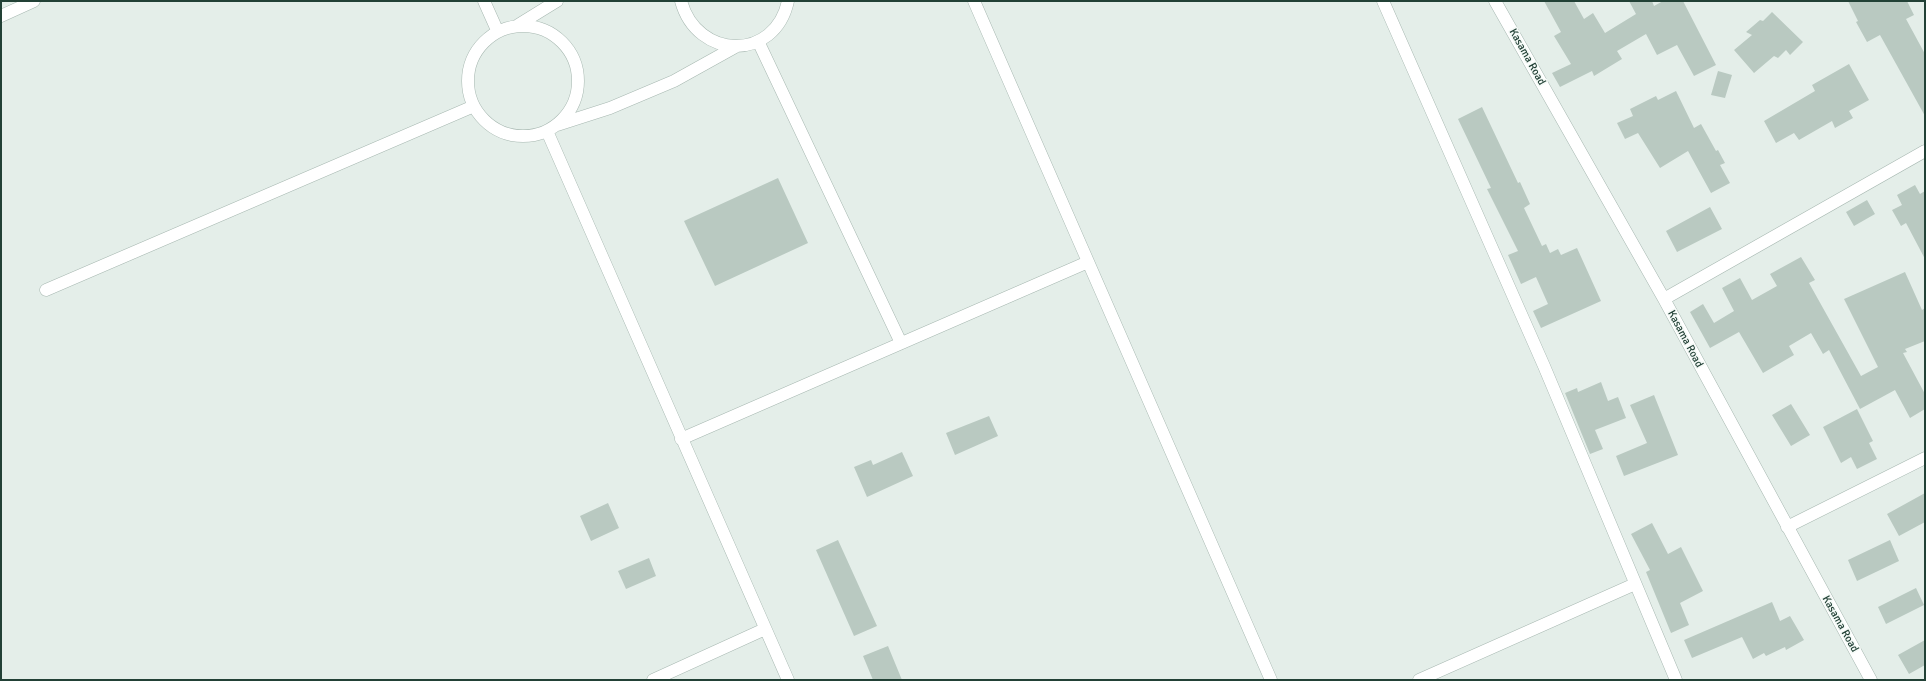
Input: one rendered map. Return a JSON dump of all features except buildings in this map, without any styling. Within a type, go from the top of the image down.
[{"type":"street","points":[[1,16],[34,1]]},
{"type":"street","points":[[484,1],[497,30]]},
{"type":"street","points":[[557,1],[518,25],[497,30],[481,44],[470,63],[468,85],[474,106],[488,124],[506,134],[527,136],[610,108],[674,81],[737,46],[758,41],[767,36],[781,21],[788,1]]},
{"type":"street","points":[[681,1],[684,12],[697,31],[716,42],[737,46]]},
{"type":"street","points":[[974,1],[1271,680]]},
{"type":"street","points":[[1383,1],[1544,366],[1676,680]]},
{"type":"street","name":"Kasama Road","points":[[1496,1],[1664,299],[1871,680]]},
{"type":"street","points":[[518,25],[540,28],[550,32],[566,47],[574,62],[578,78],[575,99],[564,118],[551,128]]},
{"type":"street","points":[[758,41],[901,343]]},
{"type":"street","points":[[46,290],[474,106]]},
{"type":"street","points":[[551,128],[681,439],[788,680]]},
{"type":"street","points":[[1664,299],[1925,151]]},
{"type":"street","points":[[681,439],[1088,262]]},
{"type":"street","points":[[1787,527],[1925,458]]},
{"type":"street","points":[[1419,680],[1635,584]]},
{"type":"street","points":[[653,680],[765,628]]}]
